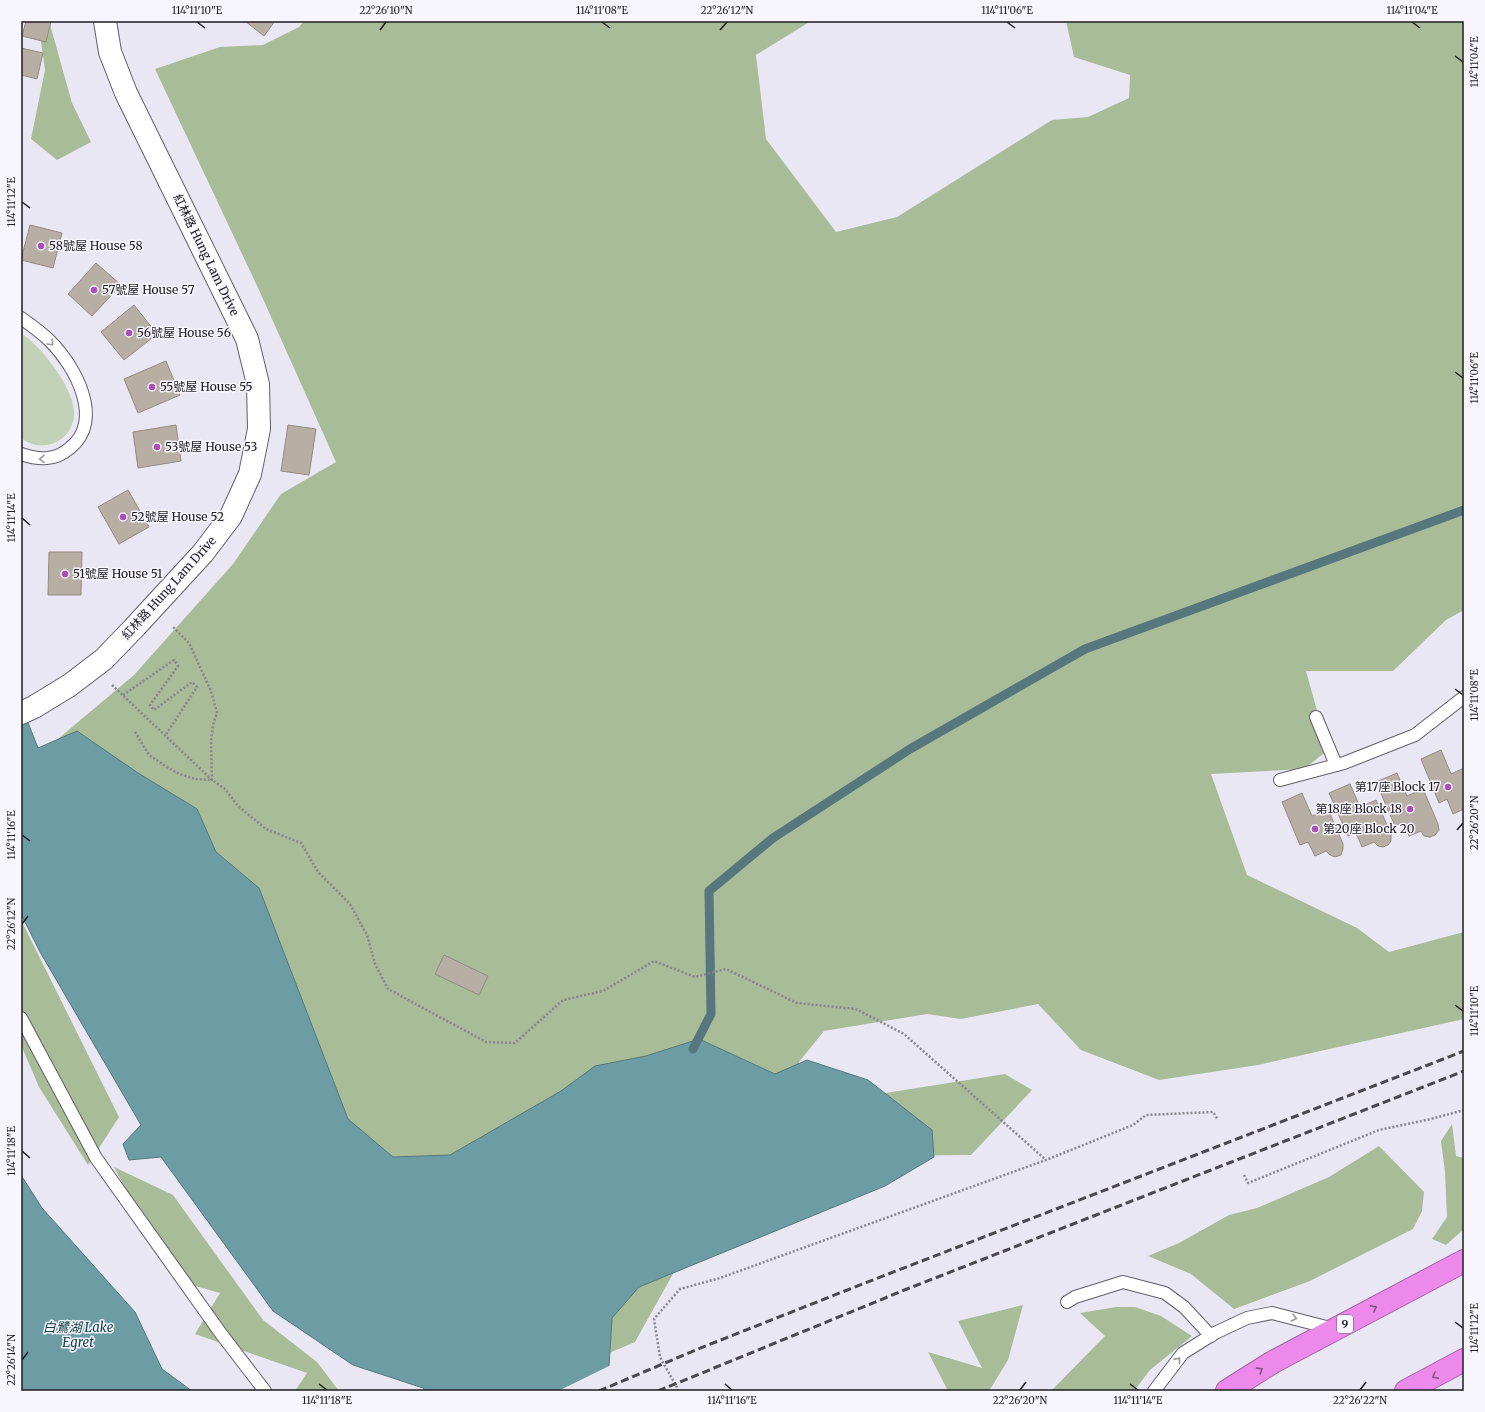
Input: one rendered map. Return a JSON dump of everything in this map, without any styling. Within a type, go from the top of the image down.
[{"type":"highway","name":"9","points":[[1227,1391],[1273,1362],[1464,1261]]},
{"type":"highway","points":[[1406,1391],[1464,1360]]},
{"type":"street","name":"紅林路 Hung Lam Drive","points":[[28,710],[70,685],[104,659],[203,553],[231,516],[250,474],[259,429],[258,384],[248,339],[126,93],[110,52],[105,21]]},
{"type":"lane","points":[[21,318],[33,326],[51,342],[65,360],[77,381],[86,403],[87,417],[83,432],[75,444],[63,454],[49,459],[34,459],[21,454]]},
{"type":"lane","points":[[1280,780],[1336,765],[1415,735],[1464,697]]},
{"type":"lane","points":[[1316,717],[1336,765]]},
{"type":"lane","points":[[21,1018],[96,1158],[222,1335],[265,1391]]},
{"type":"lane","points":[[1067,1302],[1075,1297],[1123,1282],[1165,1293],[1184,1307],[1211,1336]]},
{"type":"lane","points":[[1154,1391],[1183,1353],[1211,1336],[1247,1318],[1272,1313],[1335,1329]]},
{"type":"path","points":[[169,623],[189,643],[211,691],[217,713],[213,725],[211,741],[212,780]]},
{"type":"path","points":[[123,695],[174,660],[178,666],[150,705],[154,710],[192,682],[197,687],[165,736]]},
{"type":"path","points":[[109,682],[212,780],[224,789],[238,806],[266,829],[301,843],[318,872],[350,904],[367,935],[375,964],[388,989],[486,1042],[515,1043],[563,1000],[603,991],[654,961],[696,977],[726,969],[797,1003],[856,1009],[904,1034],[1046,1160]]},
{"type":"path","points":[[134,732],[150,755],[177,773],[195,779],[212,780]]},
{"type":"path","points":[[1244,1175],[1248,1183],[1379,1130],[1431,1119],[1464,1110]]},
{"type":"path","points":[[679,1391],[660,1357],[654,1319],[680,1289],[720,1278],[1046,1160],[1133,1124],[1146,1114],[1213,1112],[1218,1120]]},
{"type":"green space","points":[[38,21],[51,21],[51,28],[72,103],[91,142],[57,160],[31,139],[45,70]]},
{"type":"green space","points":[[304,21],[811,21],[756,55],[766,139],[836,232],[897,217],[1052,120],[1088,117],[1129,98],[1130,75],[1074,57],[1066,21],[1464,21],[1464,610],[1446,620],[1393,671],[1306,671],[1328,750],[1304,769],[1211,774],[1247,875],[1357,928],[1389,952],[1464,932],[1464,1019],[1258,1065],[1159,1080],[1081,1050],[1038,1004],[961,1019],[927,1014],[824,1031],[799,1062],[788,1114],[679,1263],[635,1342],[595,1359],[501,1311],[40,754],[134,675],[233,564],[281,494],[336,462],[259,290],[155,69],[220,47],[263,45],[299,27]]},
{"type":"green space","points":[[21,333],[48,359],[64,382],[70,394],[74,416],[72,425],[61,439],[54,443],[37,445],[29,443],[21,438]]},
{"type":"green space","points":[[21,920],[119,1117],[88,1165],[39,1087],[21,1045]]},
{"type":"green space","points":[[1005,1074],[1032,1090],[971,1155],[873,1156],[873,1095]]},
{"type":"green space","points":[[1452,1124],[1456,1156],[1464,1158],[1464,1229],[1446,1245],[1432,1239],[1447,1217],[1445,1172],[1441,1141]]},
{"type":"green space","points":[[1379,1146],[1424,1192],[1422,1211],[1413,1229],[1310,1281],[1234,1309],[1191,1274],[1148,1256],[1179,1243],[1229,1215],[1257,1208],[1329,1177]]},
{"type":"green space","points":[[114,1167],[173,1195],[263,1320],[317,1362],[339,1391],[295,1391],[307,1373],[195,1334],[220,1293],[174,1280]]},
{"type":"green space","points":[[1023,1305],[1008,1360],[989,1391],[948,1391],[928,1352],[982,1368],[958,1321]]},
{"type":"green space","points":[[1116,1307],[1135,1307],[1161,1316],[1192,1336],[1150,1370],[1134,1391],[1051,1391],[1105,1336],[1080,1313]]},
{"type":"water","points":[[21,705],[38,748],[77,731],[138,773],[197,809],[216,852],[259,888],[348,1119],[393,1157],[450,1155],[561,1091],[595,1066],[646,1056],[699,1039],[775,1074],[807,1060],[868,1080],[932,1130],[934,1157],[885,1186],[639,1287],[612,1318],[609,1367],[622,1391],[426,1391],[423,1388],[353,1365],[273,1311],[161,1157],[129,1160],[123,1144],[141,1125],[40,952],[21,914]]},
{"type":"water","name":"白鷺湖 Lake Egret","points":[[21,1175],[42,1208],[135,1312],[162,1369],[192,1391],[21,1391]]},
{"type":"pier","points":[[611,1365],[624,1391],[558,1391]]},
{"type":"building","points":[[26,21],[51,21],[46,42],[22,36]]},
{"type":"building","points":[[245,21],[275,21],[264,36]]},
{"type":"building","points":[[21,48],[43,53],[37,79],[21,75]]},
{"type":"building","name":"58號屋 House 58","points":[[30,225],[62,233],[53,268],[21,260]]},
{"type":"building","name":"57號屋 House 57","points":[[96,263],[121,285],[92,316],[68,294]]},
{"type":"building","name":"56號屋 House 56","points":[[134,305],[157,334],[124,360],[101,332]]},
{"type":"building","name":"55號屋 House 55","points":[[166,361],[180,395],[138,413],[124,379]]},
{"type":"building","name":"53號屋 House 53","points":[[176,425],[181,461],[138,468],[133,432]]},
{"type":"building","points":[[288,425],[316,429],[309,475],[281,471]]},
{"type":"building","name":"52號屋 House 52","points":[[128,490],[149,527],[119,544],[98,507]]},
{"type":"building","name":"51號屋 House 51","points":[[49,552],[82,552],[81,595],[48,595]]},
{"type":"building","name":"第17座 Block 17","points":[[1441,750],[1451,774],[1464,768],[1464,809],[1453,814],[1447,799],[1439,803],[1421,759]]},
{"type":"building","name":"第18座 Block 18","points":[[1397,773],[1407,796],[1423,789],[1438,824],[1439,830],[1435,835],[1430,837],[1424,836],[1421,831],[1409,836],[1403,822],[1395,826],[1376,782]]},
{"type":"building","points":[[1350,784],[1360,807],[1376,800],[1391,834],[1391,841],[1388,845],[1383,847],[1378,846],[1374,842],[1362,847],[1356,833],[1348,836],[1329,793]]},
{"type":"building","name":"第20座 Block 20","points":[[1302,793],[1312,816],[1328,809],[1343,844],[1341,855],[1335,857],[1326,851],[1315,856],[1308,842],[1300,845],[1282,802]]},
{"type":"building","points":[[444,955],[488,976],[479,995],[435,974]]},
{"type":"waterway","points":[[693,1049],[711,1014],[709,891],[773,838],[910,749],[1085,649],[1464,510]]},
{"type":"railway","points":[[599,1391],[698,1349],[865,1283],[1464,1051]]},
{"type":"railway","points":[[658,1391],[907,1289],[1464,1071]]},
{"type":"place","name":"58號屋 House 58","points":[[41,246]]},
{"type":"place","name":"57號屋 House 57","points":[[94,290]]},
{"type":"place","name":"56號屋 House 56","points":[[129,333]]},
{"type":"place","name":"55號屋 House 55","points":[[152,387]]},
{"type":"place","name":"53號屋 House 53","points":[[157,447]]},
{"type":"place","name":"52號屋 House 52","points":[[123,517]]},
{"type":"place","name":"51號屋 House 51","points":[[65,574]]},
{"type":"place","name":"第17座 Block 17","points":[[1448,787]]},
{"type":"place","name":"第18座 Block 18","points":[[1410,809]]},
{"type":"place","name":"第20座 Block 20","points":[[1315,829]]}]
